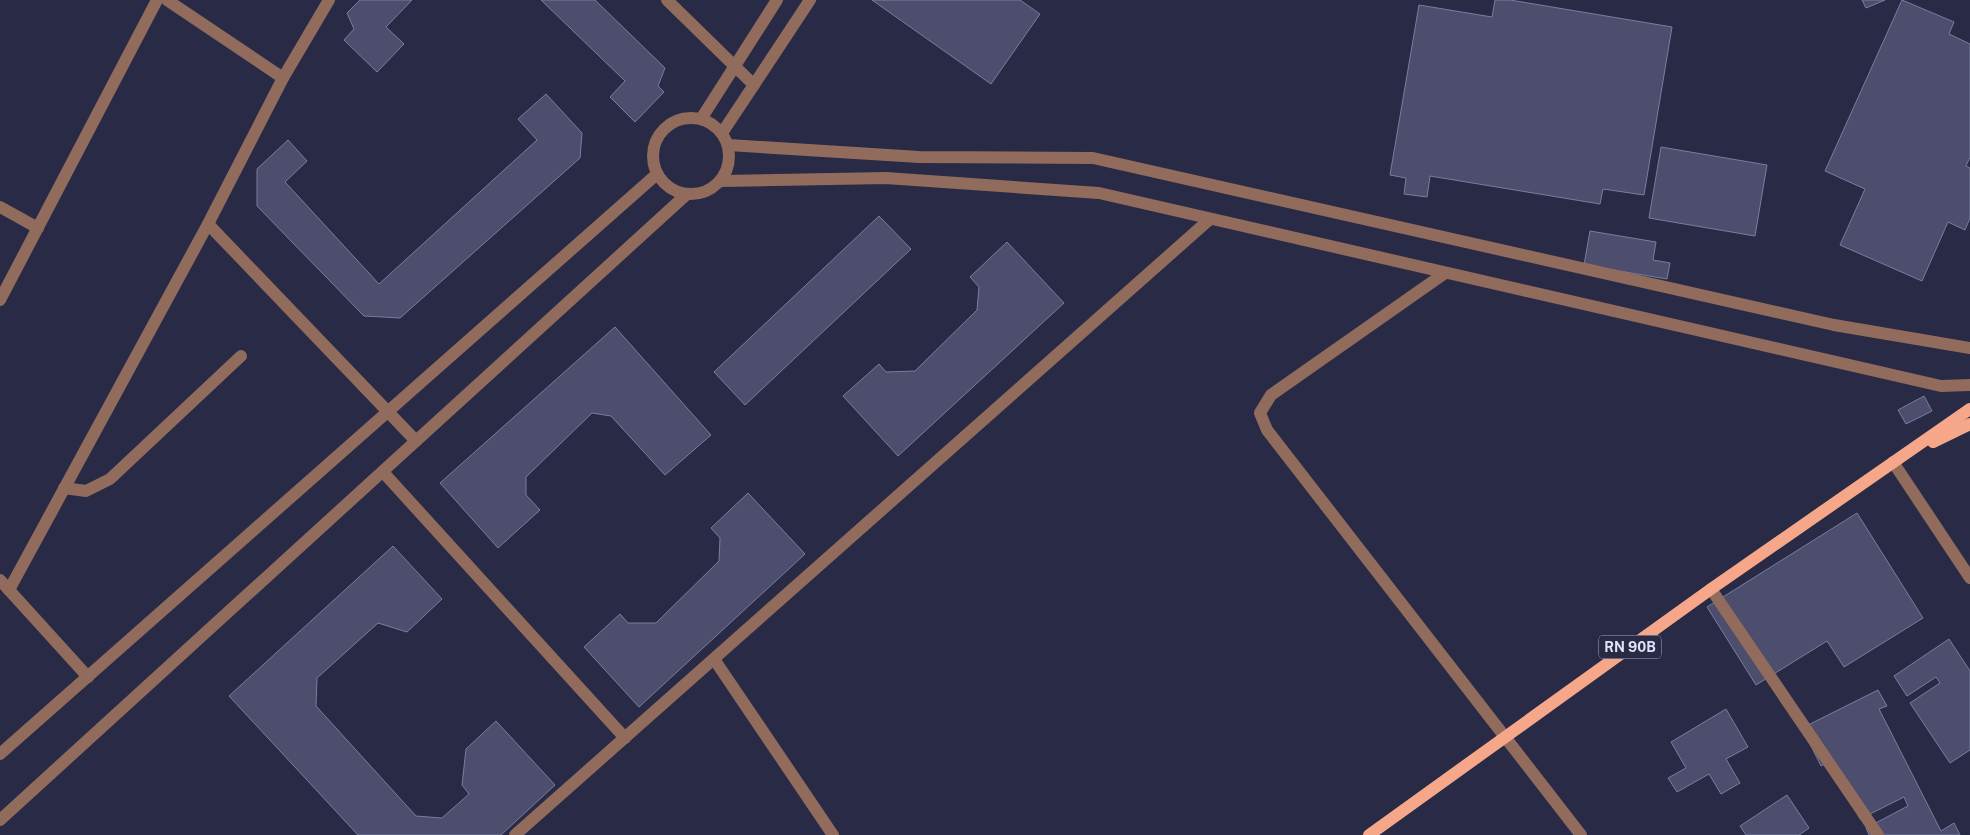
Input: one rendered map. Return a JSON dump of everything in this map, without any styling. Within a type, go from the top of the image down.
[{"type":"main road","points":[[1893,462],[1970,409]]},
{"type":"main road","name":"RN 90B","points":[[1369,835],[1711,589],[1893,462],[1970,424]]},
{"type":"street","points":[[0,300],[157,0]]},
{"type":"street","points":[[167,0],[283,78]]},
{"type":"street","points":[[88,677],[4,585],[64,488],[208,224],[283,78],[329,0]]},
{"type":"street","points":[[668,0],[754,85]]},
{"type":"street","points":[[701,119],[777,0]]},
{"type":"street","points":[[725,139],[754,85],[810,0]]},
{"type":"street","points":[[688,117],[701,119],[713,124],[725,139],[730,158],[727,170],[721,181],[711,189],[700,194],[687,194],[675,191],[664,184],[657,174],[653,163],[652,150],[656,138],[664,128],[675,120],[688,117]]},
{"type":"street","points":[[725,139],[919,156],[1094,158],[1834,325],[1970,348]]},
{"type":"street","points":[[0,754],[657,174]]},
{"type":"street","points":[[721,181],[886,178],[1089,193],[1210,218],[1941,386],[1970,384]]},
{"type":"street","points":[[0,820],[687,194]]},
{"type":"street","points":[[0,207],[38,228]]},
{"type":"street","points":[[515,835],[1210,218]]},
{"type":"street","points":[[208,224],[416,441]]},
{"type":"street","points":[[1445,273],[1271,395],[1260,413],[1267,430],[1581,835]]},
{"type":"street","points":[[64,488],[86,491],[110,479],[241,356]]},
{"type":"street","points":[[1893,462],[1970,578]]},
{"type":"street","points":[[383,472],[625,738]]},
{"type":"street","points":[[1711,589],[1878,835]]},
{"type":"street","points":[[714,659],[833,835]]},
{"type":"building","points":[[360,0],[412,0],[386,27],[404,44],[377,72],[344,40],[354,29],[347,13]]},
{"type":"building","points":[[541,0],[595,0],[665,68],[658,86],[664,92],[635,122],[610,97],[625,81]]},
{"type":"building","points":[[872,0],[1020,0],[1040,14],[991,84]]},
{"type":"building","points":[[1495,0],[1510,0],[1672,27],[1644,195],[1603,189],[1600,204],[1430,176],[1427,197],[1404,194],[1406,178],[1390,175],[1419,5],[1492,17]]},
{"type":"building","points":[[1862,0],[1885,0],[1866,8]]},
{"type":"building","points":[[1902,0],[1954,22],[1949,34],[1970,44],[1970,157],[1966,166],[1970,168],[1970,218],[1965,230],[1948,222],[1922,281],[1840,245],[1865,189],[1825,171]]},
{"type":"building","points":[[546,94],[582,133],[580,158],[400,318],[364,316],[257,206],[257,169],[288,140],[307,161],[285,182],[379,284],[537,140],[518,119]]},
{"type":"building","points":[[1661,147],[1767,165],[1755,236],[1649,218]]},
{"type":"building","points":[[879,216],[911,249],[745,405],[714,372]]},
{"type":"building","points":[[1590,231],[1656,242],[1653,260],[1670,263],[1667,279],[1584,265]]},
{"type":"building","points":[[1007,242],[1064,303],[898,456],[843,396],[879,364],[886,372],[915,371],[977,310],[979,287],[970,277]]},
{"type":"building","points":[[615,327],[711,435],[665,475],[611,416],[592,413],[526,477],[526,495],[540,510],[498,548],[440,483]]},
{"type":"building","points":[[1924,396],[1932,411],[1906,424],[1898,410]]},
{"type":"building","points":[[748,493],[805,554],[639,707],[584,647],[620,614],[628,623],[656,623],[719,561],[720,538],[711,528]]},
{"type":"building","points":[[1857,513],[1923,618],[1844,667],[1827,641],[1756,685],[1707,607]]},
{"type":"building","points":[[393,546],[442,599],[407,632],[378,623],[317,678],[316,706],[416,816],[442,818],[469,794],[462,785],[466,749],[496,721],[555,785],[501,835],[358,835],[229,696]]},
{"type":"building","points":[[1949,639],[1970,671],[1970,750],[1950,763],[1910,703],[1940,683],[1936,677],[1907,696],[1894,676]]},
{"type":"building","points":[[1878,690],[1887,706],[1879,709],[1941,831],[1954,823],[1960,835],[1869,835],[1866,828],[1908,806],[1904,797],[1860,819],[1831,761],[1821,766],[1802,728]]},
{"type":"building","points":[[1726,709],[1748,747],[1726,759],[1740,783],[1721,794],[1709,774],[1677,792],[1668,778],[1686,768],[1671,742]]},
{"type":"building","points":[[1787,795],[1809,828],[1799,835],[1746,835],[1740,826]]}]
